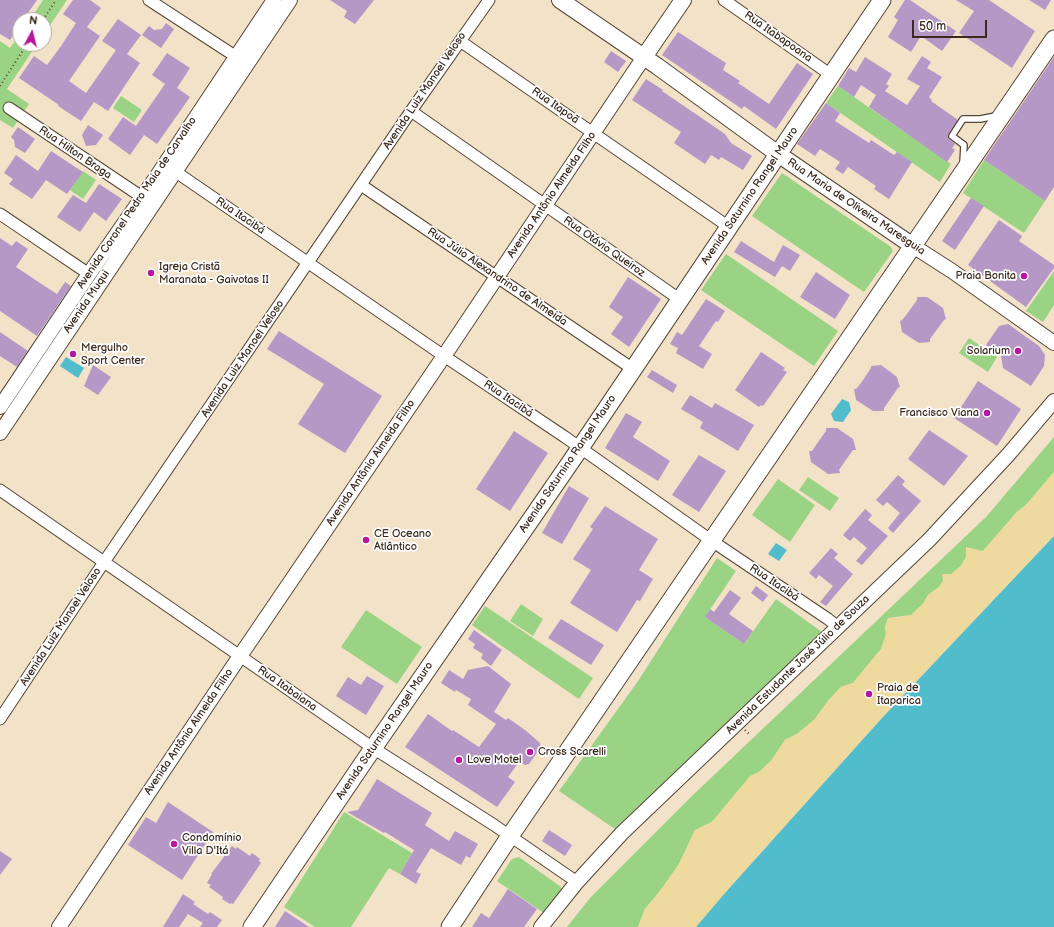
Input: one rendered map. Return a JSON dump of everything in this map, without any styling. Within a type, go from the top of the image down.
[{"type":"main road","name":"Rua Maria de Oliveira Maresguia","points":[[560,0],[644,57],[778,154],[913,246]]},
{"type":"main road","name":"Avenida Antônio Almeida Filho","points":[[644,57],[683,0]]},
{"type":"main road","name":"Avenida Saturnino Rangel Mauro","points":[[252,927],[373,748],[580,448],[831,75],[879,1]]},
{"type":"main road","points":[[450,927],[510,836],[1054,39]]},
{"type":"street","points":[[149,0],[241,60]]},
{"type":"street","name":"Avenida Coronel Pedro Maia de Carvalho","points":[[0,407],[4,391],[95,277],[142,197],[170,168],[241,60],[274,0]]},
{"type":"street","name":"Avenida Coronel Pedro Maia de Carvalho","points":[[241,60],[290,0]]},
{"type":"street","name":"Avenida Luiz Manoel Veloso","points":[[0,719],[104,562],[308,262],[489,0]]},
{"type":"street","name":"Rua Itabapoana","points":[[724,0],[831,75]]},
{"type":"street","name":"Rua Itapoã","points":[[460,41],[729,227]]},
{"type":"street","name":"Avenida Antônio Almeida Filho","points":[[59,927],[644,57]]},
{"type":"street","name":"Rua Hilton Braga","points":[[9,108],[142,197]]},
{"type":"street","name":"Rua Otávio Queiroz","points":[[411,111],[679,300]]},
{"type":"street","name":"Rua Itacibá","points":[[170,168],[580,448],[838,627]]},
{"type":"street","name":"Avenida Muqui","points":[[0,432],[20,402],[95,277],[170,168]]},
{"type":"street","name":"Rua Júlio Alexandrino de Almeida","points":[[361,185],[633,369]]},
{"type":"street","points":[[0,214],[95,277]]},
{"type":"street","name":"Rua Maria de Oliveira Maresguia","points":[[913,246],[952,271],[1054,343]]},
{"type":"street","points":[[4,391],[20,402]]},
{"type":"street","name":"Avenida Estudante José Júlio de Souza","points":[[541,927],[577,882],[622,833],[928,540],[1008,455],[1054,401]]},
{"type":"street","name":"Rua Itabaiana","points":[[0,490],[373,748],[510,836],[577,882]]},
{"type":"lane","points":[[963,173],[964,145],[952,136],[963,119],[980,119],[1002,115]]},
{"type":"path","points":[[48,12],[56,0]]},
{"type":"path","points":[[0,86],[22,52]]},
{"type":"green space","points":[[43,0],[67,0],[52,22],[52,12],[35,12]]},
{"type":"green space","points":[[0,41],[10,48],[12,45],[12,52],[32,52],[7,89],[29,104],[13,128],[0,120]]},
{"type":"green space","points":[[838,86],[951,164],[940,182],[826,103]]},
{"type":"green space","points":[[121,96],[142,110],[134,122],[113,108]]},
{"type":"green space","points":[[984,160],[1045,201],[1024,233],[963,193]]},
{"type":"green space","points":[[83,171],[96,180],[83,199],[70,190]]},
{"type":"green space","points":[[782,173],[891,247],[893,251],[864,292],[752,216]]},
{"type":"green space","points":[[726,254],[838,331],[814,366],[701,290]]},
{"type":"green space","points":[[1054,271],[1054,305],[1043,322],[1026,311]]},
{"type":"green space","points":[[969,338],[997,357],[988,372],[959,353]]},
{"type":"green space","points":[[1054,437],[1054,472],[1026,505],[1016,513],[983,551],[966,557],[961,566],[943,581],[939,587],[928,595],[923,604],[911,615],[888,618],[885,627],[886,634],[881,649],[853,683],[841,687],[814,720],[797,734],[785,740],[771,761],[759,772],[750,777],[712,822],[695,830],[679,864],[645,909],[638,927],[567,927],[590,898],[694,794],[986,517]]},
{"type":"green space","points":[[808,477],[839,498],[830,511],[799,490]]},
{"type":"green space","points":[[778,479],[815,505],[790,542],[752,515]]},
{"type":"green space","points":[[717,558],[736,571],[705,617],[744,644],[776,599],[822,632],[615,829],[559,791],[638,681]]},
{"type":"green space","points":[[521,604],[543,619],[533,636],[510,621]]},
{"type":"green space","points":[[485,606],[593,678],[579,699],[472,625]]},
{"type":"green space","points":[[366,610],[422,647],[397,684],[341,647]]},
{"type":"green space","points":[[344,812],[412,853],[400,874],[389,868],[351,927],[315,927],[284,907]]},
{"type":"green space","points":[[519,857],[561,887],[561,891],[544,913],[497,881],[512,859]]},
{"type":"sand","name":"Praia de Itaparica","points":[[1054,472],[1054,536],[882,718],[696,927],[638,927],[645,909],[679,864],[695,830],[712,822],[750,776],[759,772],[771,761],[785,740],[797,734],[814,720],[841,687],[853,683],[881,649],[886,634],[885,627],[888,618],[911,615],[923,604],[928,595],[939,587],[943,581],[942,574],[951,574],[961,566],[966,557],[966,547],[983,551],[1016,513],[1026,505]]},
{"type":"water","points":[[66,357],[84,368],[78,378],[60,366]]},
{"type":"water","points":[[842,399],[849,402],[851,410],[843,422],[834,421],[831,414]]},
{"type":"water","points":[[1054,536],[1054,927],[696,927],[882,718]]},
{"type":"water","points":[[776,543],[787,550],[779,561],[768,554]]},
{"type":"building","points":[[0,0],[37,0],[29,12],[12,12],[12,37],[10,40],[0,34]]},
{"type":"building","points":[[73,0],[90,0],[101,8],[87,27],[100,36],[69,81],[86,93],[116,50],[102,41],[118,19],[141,35],[127,54],[140,63],[108,111],[94,102],[81,121],[19,78],[34,56],[47,65],[61,46],[76,23],[63,14]]},
{"type":"building","points":[[330,0],[374,0],[355,24],[344,17],[347,11]]},
{"type":"building","points":[[905,0],[910,0],[956,31],[942,51],[921,36],[911,52],[888,37],[898,20],[894,17]]},
{"type":"building","points":[[956,0],[989,0],[1035,31],[1012,68],[959,33],[974,11]]},
{"type":"building","points":[[1029,0],[1051,0],[1045,10]]},
{"type":"building","points":[[166,23],[174,29],[161,48],[142,35],[149,26],[154,30],[162,29]]},
{"type":"building","points":[[678,32],[726,63],[723,70],[740,81],[738,83],[769,104],[797,63],[813,74],[776,129],[744,106],[742,109],[662,55]]},
{"type":"building","points":[[611,51],[626,61],[618,72],[604,62]]},
{"type":"building","points":[[167,53],[190,68],[177,88],[190,97],[157,144],[144,135],[130,155],[108,139],[123,117],[136,126],[165,84],[152,75]]},
{"type":"building","points":[[922,56],[931,62],[927,68],[942,77],[929,97],[932,100],[931,101],[958,120],[948,135],[949,139],[955,144],[952,148],[955,150],[947,162],[869,107],[876,95],[861,85],[854,97],[838,86],[849,68],[856,72],[865,57],[892,74],[886,84],[889,86],[885,91],[907,105],[920,86],[907,79]]},
{"type":"building","points":[[1054,57],[1054,187],[1045,201],[984,160]]},
{"type":"building","points":[[646,79],[725,134],[731,143],[752,156],[743,170],[721,157],[719,160],[711,155],[705,164],[674,143],[681,132],[632,100]]},
{"type":"building","points":[[826,103],[840,113],[835,121],[869,143],[871,140],[894,155],[897,152],[912,162],[889,199],[874,189],[876,186],[848,167],[843,174],[835,169],[840,162],[820,149],[815,156],[797,144]]},
{"type":"building","points":[[88,125],[103,135],[96,145],[86,146],[82,135]]},
{"type":"building","points":[[18,127],[35,139],[25,153],[15,147],[14,140],[11,137]]},
{"type":"building","points":[[51,151],[83,172],[67,194],[46,180],[32,199],[9,184],[13,179],[4,173],[16,155],[38,171]]},
{"type":"building","points":[[99,184],[122,199],[106,221],[94,212],[80,232],[57,217],[73,195],[86,203]]},
{"type":"building","points":[[971,198],[984,206],[955,250],[942,241]]},
{"type":"building","points":[[999,220],[1022,236],[1019,241],[1054,265],[1054,268],[1026,307],[968,265]]},
{"type":"building","points":[[0,238],[12,246],[16,241],[28,249],[16,267],[57,294],[65,282],[71,286],[37,336],[0,311]]},
{"type":"building","points":[[741,241],[774,262],[783,245],[800,255],[790,271],[782,266],[775,277],[734,252]]},
{"type":"building","points":[[816,272],[850,295],[835,319],[800,297]]},
{"type":"building","points":[[628,277],[661,299],[629,347],[611,334],[623,317],[609,307]]},
{"type":"building","points":[[917,297],[927,297],[943,308],[946,319],[930,339],[930,342],[919,343],[902,332],[900,321],[917,300]]},
{"type":"building","points":[[706,299],[725,311],[718,322],[716,321],[699,346],[712,354],[703,369],[676,353],[678,348],[670,344],[677,332],[682,335]]},
{"type":"building","name":"Solarium","points":[[1008,324],[1039,346],[1045,355],[1044,366],[1031,386],[1003,368],[1001,356],[986,345],[999,326]]},
{"type":"building","points":[[279,331],[382,396],[345,453],[298,424],[324,384],[267,349]]},
{"type":"building","points":[[0,332],[28,351],[17,367],[0,356]]},
{"type":"building","points":[[761,352],[785,368],[783,370],[787,372],[763,406],[761,405],[759,407],[735,390]]},
{"type":"building","points":[[93,365],[111,377],[98,395],[84,386]]},
{"type":"building","points":[[881,365],[897,377],[900,387],[884,408],[884,411],[873,411],[856,400],[854,389],[856,389],[861,383],[871,366]]},
{"type":"building","points":[[652,370],[677,385],[673,393],[647,377]]},
{"type":"building","name":"Francisco Viana","points":[[978,381],[1021,409],[997,446],[954,418]]},
{"type":"building","points":[[690,395],[712,408],[715,403],[754,425],[738,451],[700,428],[703,422],[681,409]]},
{"type":"building","points":[[626,413],[642,422],[633,437],[670,461],[658,481],[605,448]]},
{"type":"building","points":[[826,428],[837,428],[853,439],[856,450],[853,450],[843,464],[839,470],[840,473],[828,474],[811,462],[809,451],[812,451],[826,431]]},
{"type":"building","points":[[929,430],[968,456],[944,486],[908,459]]},
{"type":"building","points":[[514,431],[548,453],[510,511],[476,489]]},
{"type":"building","points":[[699,455],[726,471],[699,512],[672,495]]},
{"type":"building","points":[[898,475],[905,481],[902,485],[921,501],[893,533],[888,528],[900,513],[887,502],[883,506],[876,500]]},
{"type":"building","points":[[569,486],[589,498],[562,544],[542,533]]},
{"type":"building","points":[[605,506],[658,539],[639,570],[653,579],[640,601],[637,600],[617,632],[570,603],[591,570],[573,559],[593,529],[590,527]]},
{"type":"building","points":[[865,509],[872,515],[868,520],[888,536],[862,565],[856,561],[867,548],[854,537],[850,541],[843,535]]},
{"type":"building","points":[[831,548],[838,554],[834,558],[853,574],[826,606],[820,602],[833,586],[819,575],[816,579],[809,573]]},
{"type":"building","points":[[756,586],[768,595],[763,602],[751,593]]},
{"type":"building","points":[[730,590],[741,598],[729,614],[753,631],[744,644],[705,617],[710,609],[714,612]]},
{"type":"building","points":[[561,619],[604,645],[591,665],[548,638]]},
{"type":"building","points":[[474,630],[502,650],[491,666],[481,658],[483,654],[473,648],[475,644],[468,639]]},
{"type":"building","points":[[488,666],[511,684],[494,712],[506,720],[508,718],[525,730],[540,743],[541,747],[529,764],[525,765],[519,762],[508,777],[515,782],[497,807],[405,747],[428,714],[452,731],[453,730],[479,747],[496,724],[468,705],[471,699],[456,690],[455,692],[441,683],[449,670],[463,679],[468,670]]},
{"type":"building","points":[[367,676],[384,686],[366,715],[336,696],[348,677],[361,685]]},
{"type":"building","points":[[377,779],[432,813],[425,825],[449,841],[455,831],[478,844],[470,858],[466,856],[461,865],[431,848],[416,872],[421,874],[416,884],[400,874],[414,850],[385,832],[384,833],[347,812],[358,810]]},
{"type":"building","name":"Condomínio Villa D'Itá","points":[[168,802],[213,832],[182,880],[128,845],[146,817],[156,823]]},
{"type":"building","points":[[549,830],[572,845],[565,856],[542,841]]},
{"type":"building","points":[[232,846],[236,849],[237,847],[250,856],[252,853],[260,859],[259,861],[261,863],[233,904],[230,904],[222,899],[223,897],[209,887],[211,885],[207,883],[211,874]]},
{"type":"building","points":[[0,851],[12,859],[0,875]]},
{"type":"building","points":[[508,889],[537,909],[524,927],[472,927],[481,913],[489,918]]},
{"type":"building","points":[[183,894],[195,902],[193,904],[208,914],[210,912],[222,920],[217,927],[200,927],[203,923],[188,914],[179,927],[163,927]]},
{"type":"building","points":[[285,911],[309,927],[275,927]]},
{"type":"place","name":"Igreja Cristã Maranata - Gaivotas II","points":[[151,273]]},
{"type":"place","name":"Praia Bonita","points":[[1024,276]]},
{"type":"place","name":"Solarium","points":[[1018,351]]},
{"type":"place","name":"Mergulho Sport Center","points":[[73,354]]},
{"type":"place","name":"Francisco Viana","points":[[987,413]]},
{"type":"place","name":"CE Oceano Atlântico","points":[[366,540]]},
{"type":"place","name":"Praia de Itaparica","points":[[869,694]]},
{"type":"place","name":"Cross Scarelli","points":[[530,752]]},
{"type":"place","name":"Love Motel","points":[[459,760]]},
{"type":"place","name":"Condomínio Villa D'Itá","points":[[174,844]]}]
